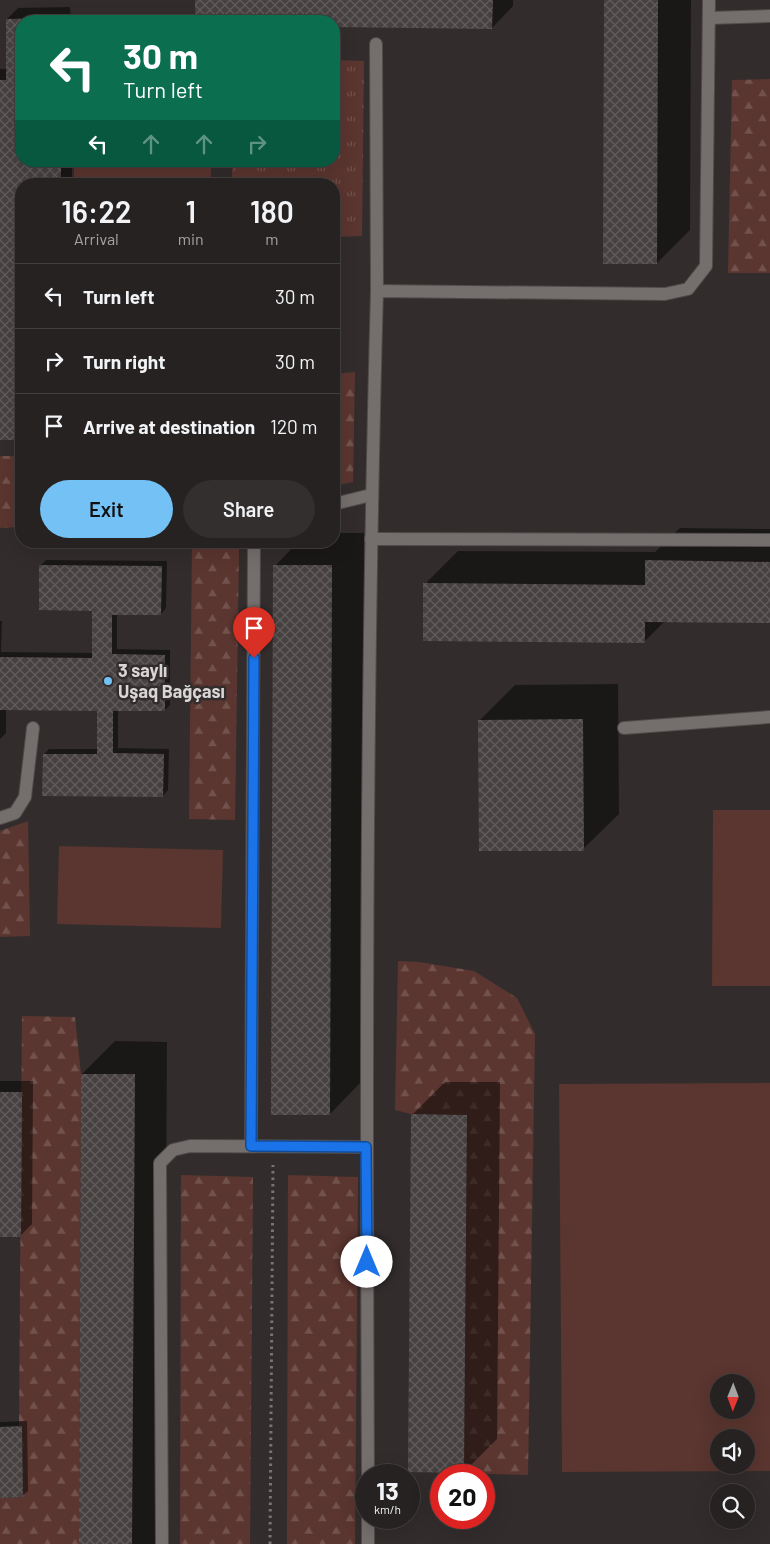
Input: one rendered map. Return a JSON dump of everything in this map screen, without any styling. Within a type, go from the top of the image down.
[{"type":"street","points":[[377,291],[665,294],[688,289],[706,266],[709,0]]},
{"type":"street","points":[[709,18],[770,16]]},
{"type":"street","points":[[368,1464],[366,1147],[371,495],[377,291],[376,44]]},
{"type":"street","points":[[340,503],[371,495]]},
{"type":"street","points":[[371,539],[770,540]]},
{"type":"street","points":[[251,1146],[254,548]]},
{"type":"street","points":[[624,728],[770,717]]},
{"type":"street","points":[[0,818],[15,813],[25,798],[33,728]]},
{"type":"street","points":[[162,1544],[160,1163],[173,1150],[190,1146],[366,1147]]},
{"type":"street","points":[[368,1529],[368,1544]]},
{"type":"path","points":[[270,1544],[273,1147]]},
{"type":"green space","points":[[340,60],[364,61],[362,236],[340,237],[340,178],[232,178],[232,167],[340,167]]},
{"type":"green space","points":[[770,79],[770,273],[728,273],[732,80]]},
{"type":"green space","points":[[74,167],[211,167],[211,178],[74,178]]},
{"type":"green space","points":[[355,372],[353,482],[340,485],[340,373]]},
{"type":"green space","points":[[0,456],[15,456],[15,527],[0,528]]},
{"type":"green space","points":[[192,548],[239,549],[235,820],[189,819]]},
{"type":"green space","points":[[713,810],[770,810],[770,986],[712,986]]},
{"type":"green space","points":[[28,821],[30,936],[0,937],[0,831]]},
{"type":"green space","points":[[59,846],[223,850],[221,928],[57,924]]},
{"type":"green space","points":[[398,961],[419,962],[474,971],[517,998],[535,1034],[528,1475],[495,1474],[495,1464],[464,1464],[467,1115],[411,1114],[395,1110]]},
{"type":"green space","points":[[22,1016],[75,1017],[81,1074],[79,1544],[0,1544],[0,1498],[23,1497],[22,1427],[19,1426]]},
{"type":"green space","points":[[770,1083],[770,1471],[755,1471],[755,1429],[710,1429],[710,1471],[562,1472],[559,1084]]},
{"type":"green space","points":[[181,1175],[253,1177],[250,1544],[180,1544]]},
{"type":"green space","points":[[288,1175],[358,1177],[355,1544],[287,1544]]},
{"type":"building","points":[[195,0],[493,0],[492,29],[340,27],[340,15],[195,15]]},
{"type":"building","points":[[604,0],[658,0],[657,264],[603,264]]},
{"type":"building","points":[[6,19],[15,19],[15,167],[61,167],[61,178],[15,178],[15,440],[0,440],[0,80],[6,80]]},
{"type":"building","points":[[645,560],[770,562],[770,623],[645,622],[645,643],[423,641],[423,583],[645,585]]},
{"type":"building","points":[[39,565],[162,566],[161,615],[112,615],[112,654],[165,655],[165,711],[113,711],[113,753],[164,754],[163,797],[42,796],[43,754],[97,754],[97,711],[0,710],[0,657],[92,658],[92,611],[39,610]]},
{"type":"building","points":[[273,565],[332,565],[330,1115],[271,1115]]},
{"type":"building","points":[[583,719],[584,851],[479,851],[478,720]]},
{"type":"building","points":[[81,1074],[135,1074],[132,1544],[79,1544]]},
{"type":"building","points":[[0,1092],[22,1092],[21,1237],[0,1237]]},
{"type":"building","points":[[411,1114],[467,1115],[464,1464],[430,1464],[430,1472],[420,1472],[420,1464],[408,1464]]},
{"type":"building","points":[[22,1426],[23,1497],[0,1498],[0,1427]]},
{"type":"place","name":"3 saylı Uşaq Bağçası","points":[[108,681]]},
{"type":"route","points":[[254,658],[251,1146],[366,1147],[367,1262]]}]
